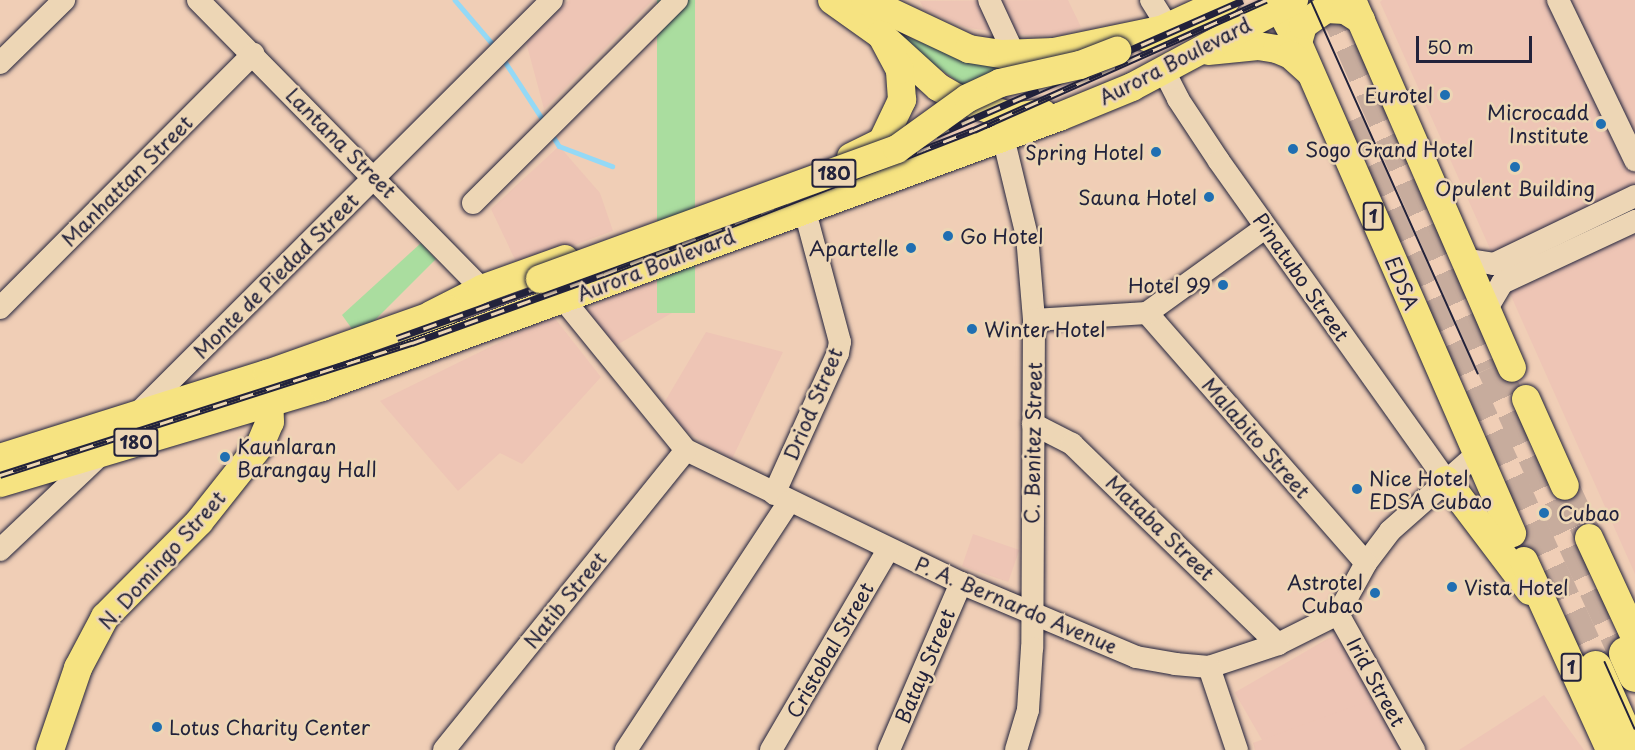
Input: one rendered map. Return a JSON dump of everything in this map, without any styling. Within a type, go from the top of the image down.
[{"type":"highway","name":"1","points":[[1594,667],[1632,750]]},
{"type":"main road","points":[[832,0],[881,35],[938,87],[1001,115],[1037,115],[1086,100]]},
{"type":"main road","points":[[865,0],[969,49],[1014,54],[1054,52],[1166,28]]},
{"type":"main road","name":"Aurora Boulevard","points":[[0,458],[267,374],[431,315],[540,279],[897,149],[968,98],[1000,83],[1080,65],[1117,51],[1226,0]]},
{"type":"main road","name":"Aurora Boulevard","points":[[0,483],[273,402],[564,300],[804,208],[1003,137],[1086,100],[1132,87],[1283,2]]},
{"type":"main road","name":"EDSA","points":[[1283,2],[1298,43],[1512,533]]},
{"type":"main road","points":[[1298,43],[1303,25],[1326,9],[1357,10],[1512,368]]},
{"type":"main road","points":[[431,315],[482,289],[873,149],[892,125],[902,100],[900,70],[881,35]]},
{"type":"main road","points":[[1192,54],[1231,48],[1277,49],[1291,55],[1311,73]]},
{"type":"main road","name":"N. Domingo Street","points":[[50,750],[78,668],[105,617],[199,522],[243,470],[270,422],[273,402],[267,374]]},
{"type":"main road","points":[[1526,399],[1564,486]]},
{"type":"main road","points":[[1446,480],[1515,575],[1543,604]]},
{"type":"main road","points":[[1589,537],[1632,655]]},
{"type":"main road","name":"1","points":[[1524,561],[1610,750]]},
{"type":"street","points":[[0,63],[64,0]]},
{"type":"street","name":"Lantana Street","points":[[198,0],[482,289]]},
{"type":"street","name":"Monte de Piedad Street","points":[[0,550],[103,452],[135,416],[552,0]]},
{"type":"street","points":[[473,202],[677,0]]},
{"type":"street","points":[[990,0],[1014,54]]},
{"type":"street","points":[[1151,0],[1166,28]]},
{"type":"street","points":[[1558,0],[1635,160]]},
{"type":"street","name":"Manhattan Street","points":[[0,308],[253,54]]},
{"type":"street","name":"Pinatubo Street","points":[[1161,70],[1265,228],[1446,480]]},
{"type":"street","name":"C. Benitez Street","points":[[1003,137],[1028,236],[1034,320],[1033,612],[1028,710],[1016,750]]},
{"type":"street","points":[[1486,310],[1502,283],[1505,270],[1635,196]]},
{"type":"street","name":"Driod Street","points":[[626,750],[781,498],[838,353],[840,342],[804,208]]},
{"type":"street","points":[[1463,259],[1494,264],[1505,270],[1635,221]]},
{"type":"street","points":[[1034,320],[1147,313],[1265,228]]},
{"type":"street","name":"P. A. Bernardo Avenue","points":[[564,300],[686,450],[888,550],[1136,657],[1209,667],[1278,644],[1338,614]]},
{"type":"street","name":"Malabito Street","points":[[1147,313],[1366,563]]},
{"type":"street","name":"Mataba Street","points":[[1033,424],[1072,444],[1278,644]]},
{"type":"street","name":"Natib Street","points":[[444,750],[686,450]]},
{"type":"street","points":[[1338,614],[1366,563],[1390,531],[1476,455]]},
{"type":"street","name":"Cristobal Street","points":[[771,750],[888,550]]},
{"type":"street","name":"Batay Street","points":[[889,750],[961,583]]},
{"type":"street","name":"Irid Street","points":[[1338,614],[1414,750]]},
{"type":"street","points":[[1209,667],[1236,750]]},
{"type":"shaded area","points":[[569,0],[653,0],[544,109],[526,42]]},
{"type":"shaded area","points":[[1068,0],[1081,27],[1062,35],[1035,36],[968,28],[924,10],[920,1]]},
{"type":"shaded area","points":[[1382,0],[1635,0],[1635,574],[1380,2]]},
{"type":"shaded area","points":[[559,146],[600,193],[613,231],[518,266],[491,209]]},
{"type":"shaded area","points":[[658,275],[677,310],[608,350],[583,311]]},
{"type":"shaded area","points":[[553,316],[601,377],[522,464],[500,453],[458,491],[380,401]]},
{"type":"shaded area","points":[[706,332],[783,352],[732,459],[686,431],[664,403]]},
{"type":"shaded area","points":[[973,534],[1019,550],[1008,582],[962,566]]},
{"type":"shaded area","points":[[1336,634],[1373,698],[1283,750],[1268,750],[1235,692]]},
{"type":"shaded area","points":[[1544,695],[1584,750],[1459,750]]},
{"type":"shaded area","points":[[1374,699],[1404,750],[1255,750],[1253,743]]},
{"type":"green space","points":[[657,0],[695,0],[695,313],[657,313]]},
{"type":"green space","points":[[875,24],[953,55],[1004,67],[967,88]]},
{"type":"green space","points":[[421,243],[436,259],[368,327],[355,333],[342,315]]},
{"type":"waterway","points":[[455,0],[496,48]]},
{"type":"waterway","points":[[502,57],[545,123]]},
{"type":"waterway","points":[[551,133],[559,146],[612,166]]},
{"type":"tunnel","points":[[1332,0],[1493,366],[1625,653]]},
{"type":"tunnel","points":[[1347,122],[1595,667]]},
{"type":"tunnel","points":[[1565,486],[1589,538]]},
{"type":"tram line","points":[[1311,0],[1478,373]]},
{"type":"tram line","points":[[1605,662],[1635,729]]},
{"type":"railway","points":[[936,135],[1243,0]]},
{"type":"railway","points":[[0,475],[412,343],[604,274],[974,130],[1266,0]]},
{"type":"railway","points":[[397,338],[640,251]]},
{"type":"place","name":"Eurotel","points":[[1445,95]]},
{"type":"place","name":"Microcadd Institute","points":[[1601,124]]},
{"type":"place","name":"Sogo Grand Hotel","points":[[1293,149]]},
{"type":"place","name":"Spring Hotel","points":[[1156,152]]},
{"type":"place","name":"Opulent Building","points":[[1515,167]]},
{"type":"place","name":"Sauna Hotel","points":[[1209,197]]},
{"type":"place","name":"Go Hotel","points":[[948,236]]},
{"type":"place","name":"Apartelle","points":[[911,248]]},
{"type":"place","name":"Hotel 99","points":[[1223,285]]},
{"type":"place","name":"Winter Hotel","points":[[972,329]]},
{"type":"place","name":"Kaunlaran Barangay Hall","points":[[225,457]]},
{"type":"place","name":"Nice Hotel EDSA Cubao","points":[[1357,489]]},
{"type":"place","name":"Cubao","points":[[1544,513]]},
{"type":"place","name":"Vista Hotel","points":[[1452,587]]},
{"type":"place","name":"Astrotel Cubao","points":[[1375,593]]},
{"type":"place","name":"Lotus Charity Center","points":[[157,727]]}]
